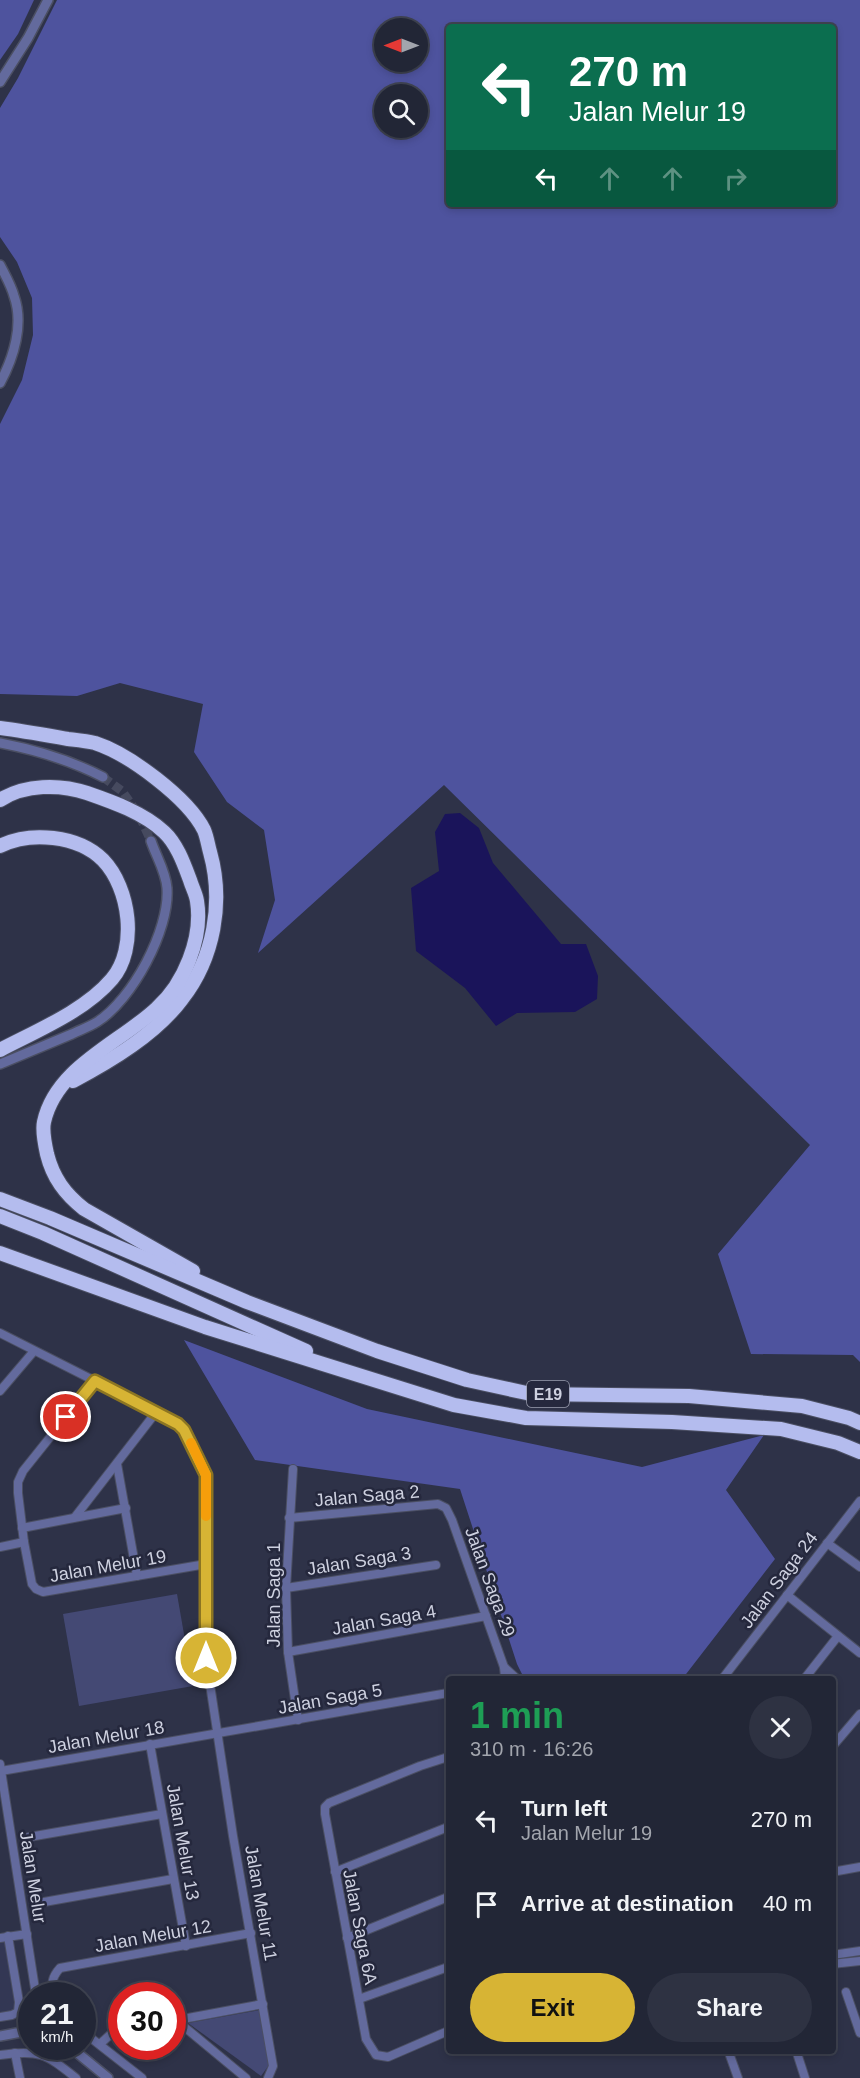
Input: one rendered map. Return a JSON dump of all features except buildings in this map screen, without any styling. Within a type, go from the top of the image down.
[{"type":"highway","points":[[0,728],[94,743],[120,755],[155,779],[182,801],[204,830],[215,878],[216,920],[203,965],[182,1000],[149,1033],[99,1067],[60,1088]]},
{"type":"highway","points":[[0,800],[10,794],[37,787],[74,788],[139,815],[165,832],[184,862],[197,902],[196,939],[184,973],[159,1007],[93,1055],[60,1088],[51,1103],[44,1124],[46,1148],[56,1179],[68,1196],[84,1209],[247,1302]]},
{"type":"highway","points":[[0,846],[13,839],[51,837],[88,849],[103,860],[117,881],[128,912],[129,932],[124,955],[113,978],[75,1009],[0,1050]]},
{"type":"highway","name":"E19","points":[[0,1199],[247,1302],[377,1351],[456,1377],[531,1394],[689,1396],[791,1405],[860,1423]]},
{"type":"highway","name":"E19","points":[[0,1216],[43,1233],[365,1378],[454,1405],[526,1418],[672,1422],[781,1429],[838,1443],[860,1452]]},
{"type":"highway","points":[[0,1253],[205,1327],[365,1378]]},
{"type":"street","points":[[0,82],[34,28],[48,0]]},
{"type":"street","points":[[0,265],[14,296],[18,312],[14,348],[0,383]]},
{"type":"street","points":[[0,742],[56,757],[103,777]]},
{"type":"street","points":[[0,1064],[98,1022],[124,997],[143,970],[164,918],[167,894],[167,885],[151,841]]},
{"type":"street","name":"Jalan Melur 11","points":[[0,1333],[157,1411],[178,1424],[184,1430],[206,1475],[206,1658],[273,2066],[268,2078]]},
{"type":"street","points":[[0,1391],[34,1351]]},
{"type":"street","name":"Jalan Melur 19","points":[[95,1381],[23,1471],[18,1482],[22,1528],[32,1584],[43,1592],[206,1564]]},
{"type":"street","points":[[75,1518],[157,1411]]},
{"type":"street","points":[[117,1464],[137,1576]]},
{"type":"street","name":"Jalan Saga 1","points":[[293,1469],[286,1588],[288,1652],[298,1720]]},
{"type":"street","name":"Jalan Saga 24","points":[[725,1676],[860,1501]]},
{"type":"street","name":"Jalan Saga 2","points":[[289,1518],[438,1504],[446,1508]]},
{"type":"street","points":[[22,1528],[126,1508]]},
{"type":"street","name":"Jalan Saga 29","points":[[446,1508],[504,1667],[505,1676]]},
{"type":"street","points":[[0,1547],[24,1542]]},
{"type":"street","points":[[827,1543],[860,1567]]},
{"type":"street","name":"Jalan Saga 3","points":[[286,1588],[436,1565]]},
{"type":"street","points":[[787,1595],[860,1653]]},
{"type":"street","name":"Jalan Saga 4","points":[[288,1652],[486,1616]]},
{"type":"street","points":[[807,1676],[838,1635]]},
{"type":"street","name":"Jalan Saga 29","points":[[504,1667],[513,1676]]},
{"type":"street","name":"Jalan Saga 5","points":[[217,1733],[446,1693]]},
{"type":"street","points":[[836,1741],[860,1714]]},
{"type":"street","name":"Jalan Melur 18","points":[[1,1768],[217,1733]]},
{"type":"street","name":"Jalan Melur 13","points":[[150,1744],[186,1946]]},
{"type":"street","name":"Jalan Saga 6A","points":[[446,1759],[420,1766],[329,1803],[325,1807],[366,2039],[376,2055],[388,2057],[446,2032]]},
{"type":"street","name":"Jalan Melur","points":[[1,1768],[34,1982]]},
{"type":"street","points":[[29,1837],[162,1815]]},
{"type":"street","points":[[335,1872],[446,1828]]},
{"type":"street","points":[[836,1871],[860,1867]]},
{"type":"street","points":[[44,1902],[173,1879]]},
{"type":"street","points":[[347,1938],[446,1898]]},
{"type":"street","points":[[0,2017],[18,2012],[19,2002],[4,1937],[27,1934]]},
{"type":"street","name":"Jalan Melur 12","points":[[52,1982],[54,1975],[60,1968],[251,1934]]},
{"type":"street","points":[[836,1954],[860,1951]]},
{"type":"street","points":[[836,1964],[860,1961]]},
{"type":"street","points":[[359,1999],[446,1968]]},
{"type":"street","points":[[846,1992],[860,2033]]},
{"type":"street","points":[[186,2019],[263,2004]]},
{"type":"street","points":[[186,2030],[246,2078]]},
{"type":"street","points":[[0,2036],[18,2033]]},
{"type":"street","points":[[99,2044],[108,2036]]},
{"type":"street","points":[[96,2042],[142,2078]]},
{"type":"street","points":[[0,2055],[32,2052],[47,2057],[76,2078]]},
{"type":"street","points":[[15,2053],[20,2078]]},
{"type":"street","points":[[729,2054],[738,2078]]},
{"type":"street","points":[[797,2054],[805,2078]]},
{"type":"street","points":[[86,2060],[108,2078]]},
{"type":"shaded area","points":[[0,0],[34,0],[18,34],[0,60]]},
{"type":"shaded area","points":[[57,0],[860,0],[860,1362],[853,1355],[751,1354],[718,1254],[810,1145],[444,785],[258,953],[275,900],[264,830],[227,802],[194,752],[203,704],[120,683],[77,696],[0,694],[0,424],[22,380],[33,335],[32,298],[17,262],[0,237],[0,108],[18,78]]},
{"type":"shaded area","points":[[460,813],[479,828],[493,863],[561,944],[586,944],[598,976],[597,999],[575,1012],[517,1013],[496,1026],[465,988],[416,951],[411,888],[439,871],[435,832],[445,814]]},
{"type":"shaded area","points":[[184,1340],[367,1409],[642,1467],[764,1435],[726,1490],[775,1559],[685,1676],[523,1676],[517,1664],[460,1489],[255,1460]]},
{"type":"shaded area","points":[[177,1594],[193,1686],[79,1706],[63,1614]]},
{"type":"shaded area","points":[[5,1940],[16,2001],[14,2010],[0,2014],[0,1941]]},
{"type":"shaded area","points":[[260,2010],[269,2065],[261,2076],[188,2023]]},
{"type":"tunnel","points":[[103,777],[122,791],[139,815],[151,841]]},
{"type":"slow traffic","points":[[191,1443],[206,1475],[206,1516]]},
{"type":"route","points":[[66,1417],[95,1381],[157,1411],[184,1430],[206,1475],[206,1658]]}]
